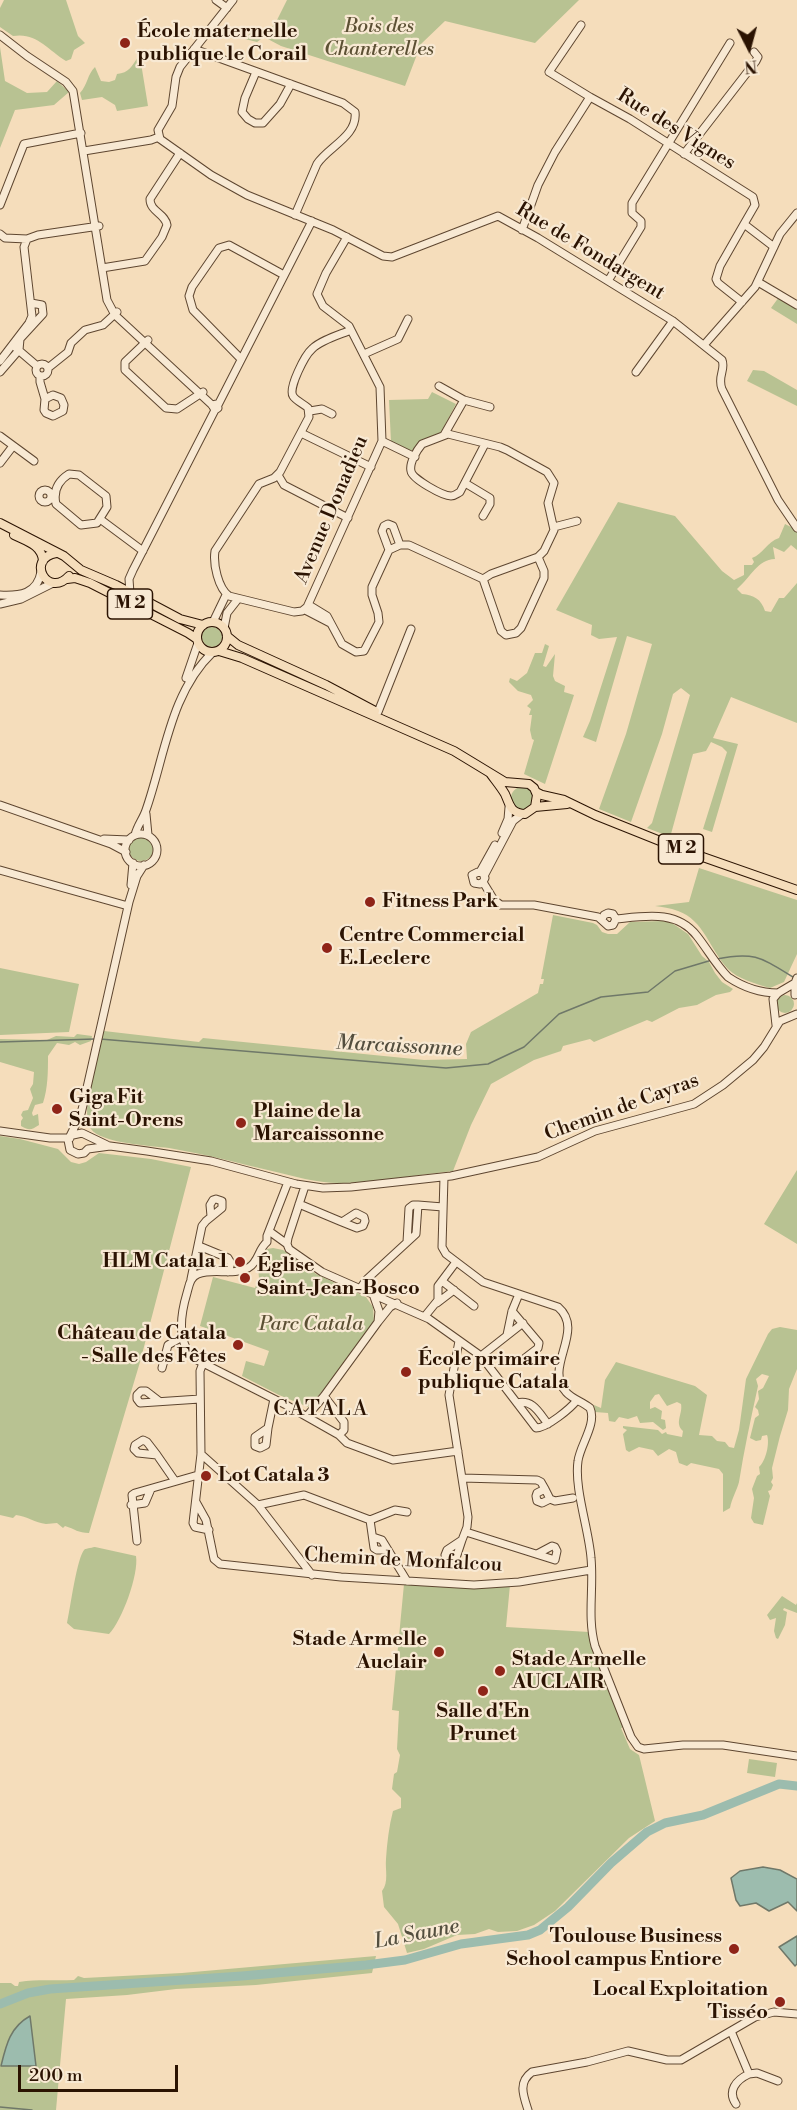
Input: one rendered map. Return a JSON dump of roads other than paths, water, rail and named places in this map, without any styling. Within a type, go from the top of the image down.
[{"type":"main road","points":[[0,525],[36,540],[64,556],[70,562],[71,571],[67,579],[61,583],[54,583],[44,578],[41,572],[43,555],[36,546],[0,525]]},
{"type":"main road","points":[[43,561],[49,555],[56,553]]},
{"type":"main road","name":"M 2","points":[[70,562],[81,570],[116,585],[180,620],[203,625]]},
{"type":"main road","name":"M 2","points":[[67,579],[75,578],[90,583],[188,633],[197,641]]},
{"type":"main road","points":[[390,721],[378,712],[326,685],[238,645],[213,622],[199,629],[197,641],[202,649],[242,658],[376,717],[390,721],[460,754],[505,782],[526,783],[536,792],[538,800],[535,807],[522,814],[515,812],[490,773]]},
{"type":"main road","points":[[216,652],[225,645],[226,632]]},
{"type":"main road","points":[[508,803],[510,789],[516,784]]},
{"type":"main road","name":"M 2","points":[[536,792],[540,795],[559,798],[680,849],[795,888]]},
{"type":"main road","name":"M 2","points":[[535,807],[553,804],[573,805]]},
{"type":"street","points":[[216,0],[226,8]]},
{"type":"street","points":[[84,151],[159,137],[158,130],[172,106],[178,72],[233,0]]},
{"type":"street","points":[[581,25],[549,72],[590,97]]},
{"type":"street","points":[[0,35],[27,56],[62,78],[69,85],[75,97],[107,300],[116,314],[215,407]]},
{"type":"street","points":[[608,281],[641,227],[641,221],[633,213],[632,203],[730,43]]},
{"type":"street","points":[[194,49],[348,105],[355,112],[353,125],[340,143],[317,164],[296,215]]},
{"type":"street","points":[[684,154],[756,61],[758,57],[754,52]]},
{"type":"street","points":[[256,72],[242,112],[255,123],[263,123],[266,120],[273,109],[280,104],[291,84]]},
{"type":"street","name":"Rue des Vignes","points":[[522,230],[538,185],[555,152],[590,97],[630,119],[753,198],[755,205],[744,224]]},
{"type":"street","points":[[0,205],[24,144],[81,133]]},
{"type":"street","name":"Rue de Fondargent","points":[[159,137],[225,183],[247,195],[312,221],[388,257],[494,217],[501,217],[608,281],[673,321],[722,360],[723,368],[719,378],[722,389],[778,500],[797,528]]},
{"type":"street","points":[[102,268],[140,263],[149,257],[167,225],[166,219],[151,207],[150,199],[180,153]]},
{"type":"street","points":[[704,345],[758,282],[780,234],[797,213]]},
{"type":"street","points":[[130,593],[129,579],[133,570],[312,221]]},
{"type":"street","points":[[742,302],[718,284],[716,279],[720,266],[744,224],[774,247]]},
{"type":"street","points":[[0,234],[5,238],[27,238],[97,226]]},
{"type":"street","name":"Avenue Donadieu","points":[[226,594],[294,612],[307,607],[382,441],[381,392],[351,330],[345,322],[323,306],[317,294],[326,273],[347,237]]},
{"type":"street","points":[[0,361],[32,316],[24,247],[27,238]]},
{"type":"street","points":[[241,359],[193,310],[189,296],[192,287],[219,248],[229,245],[284,275]]},
{"type":"street","points":[[758,282],[797,304]]},
{"type":"street","points":[[0,372],[19,350],[20,339],[43,314],[42,305],[32,303]]},
{"type":"street","points":[[48,368],[68,352],[85,330],[103,325],[116,314]]},
{"type":"street","points":[[364,354],[398,339],[408,320]]},
{"type":"street","points":[[636,372],[673,321]]},
{"type":"street","points":[[310,411],[294,397],[291,391],[293,384],[311,349],[351,330]]},
{"type":"street","points":[[146,342],[125,362],[125,370],[166,408],[177,410],[201,394]]},
{"type":"street","points":[[11,345],[37,366]]},
{"type":"street","points":[[37,366],[43,364],[48,368]]},
{"type":"street","points":[[37,366],[36,372],[40,377],[45,399]]},
{"type":"street","points":[[40,377],[48,374],[48,368]]},
{"type":"street","points":[[440,386],[464,400],[490,407]]},
{"type":"street","points":[[444,435],[464,400]]},
{"type":"street","points":[[310,411],[322,409],[332,414]]},
{"type":"street","points":[[213,622],[226,594],[214,560],[215,551],[259,484],[278,475],[310,411]]},
{"type":"street","points":[[301,433],[371,467]]},
{"type":"street","points":[[483,579],[538,557],[544,551],[554,527],[548,503],[554,483],[550,475],[507,450],[485,444],[448,434],[425,441],[414,457],[410,469],[414,478],[445,495],[457,494],[485,444]]},
{"type":"street","points":[[0,436],[34,461]]},
{"type":"street","points":[[382,441],[414,457]]},
{"type":"street","points":[[0,463],[13,446]]},
{"type":"street","points":[[79,475],[106,496],[107,507],[100,519],[93,525],[81,525],[58,507],[53,495],[66,476],[79,475]]},
{"type":"street","points":[[278,475],[284,485],[348,518]]},
{"type":"street","points":[[465,483],[490,498],[490,504],[483,516]]},
{"type":"street","points":[[100,519],[143,551]]},
{"type":"street","points":[[554,527],[577,521]]},
{"type":"street","points":[[389,550],[382,531],[384,526],[393,526],[400,545]]},
{"type":"street","points":[[307,607],[332,624],[342,644],[359,652],[367,648],[378,626],[379,618],[372,587],[389,550],[400,545],[413,546],[483,579],[501,631],[506,635],[516,633],[521,628],[544,578],[544,571],[538,557]]},
{"type":"street","points":[[116,585],[128,577],[133,570]]},
{"type":"street","points":[[0,596],[23,594],[32,590],[41,572]]},
{"type":"street","points":[[0,604],[21,599],[54,583]]},
{"type":"street","points":[[226,632],[227,613],[238,598]]},
{"type":"street","points":[[378,712],[411,628]]},
{"type":"street","points":[[144,865],[133,863],[128,859],[126,852],[146,812],[170,729],[175,702],[187,676],[197,641]]},
{"type":"street","points":[[170,729],[192,675],[216,652]]},
{"type":"street","points":[[508,803],[508,819],[483,877],[492,897],[501,905],[534,904],[602,920],[604,924],[611,926],[616,919],[659,915],[669,917],[689,926],[723,972],[736,983],[762,993],[790,992],[796,996]]},
{"type":"street","points":[[0,805],[116,846],[126,852]]},
{"type":"street","points":[[70,1150],[68,1144],[81,1114],[137,876],[144,865],[153,861],[157,853],[156,844],[148,836],[146,812]]},
{"type":"street","points":[[483,877],[513,821],[522,814]]},
{"type":"street","points":[[87,836],[132,838],[148,836]]},
{"type":"street","points":[[129,904],[133,863]]},
{"type":"street","points":[[0,870],[129,904]]},
{"type":"street","points":[[776,1025],[773,999],[796,980]]},
{"type":"street","points":[[796,980],[796,996]]},
{"type":"street","points":[[762,993],[774,1009]]},
{"type":"street","name":"Chemin de Cayras","points":[[774,1009],[793,1014]]},
{"type":"street","name":"Chemin de Cayras","points":[[110,1146],[211,1161],[288,1182],[323,1188],[448,1176],[538,1157],[595,1131],[694,1104],[723,1085],[753,1060],[764,1047],[776,1025],[793,1014]]},
{"type":"street","points":[[81,1114],[90,1143],[88,1149]]},
{"type":"street","points":[[0,1131],[50,1138],[71,1136],[79,1132],[110,1146]]},
{"type":"street","points":[[50,1138],[75,1153],[81,1154],[88,1149],[110,1146]]},
{"type":"street","points":[[448,1176],[443,1208],[442,1247],[446,1254],[483,1282],[558,1307],[565,1315],[569,1329],[560,1375],[566,1392],[590,1408],[592,1416],[577,1468],[591,1554],[590,1613],[595,1646],[631,1737],[638,1747],[644,1749],[683,1745],[723,1745],[797,1756]]},
{"type":"street","points":[[190,1281],[198,1274],[242,1271],[254,1264],[267,1242],[288,1182]]},
{"type":"street","points":[[305,1186],[287,1244],[289,1250],[322,1272],[425,1316],[481,1356],[536,1428],[543,1428],[577,1400]]},
{"type":"street","points":[[299,1204],[342,1221]]},
{"type":"street","points":[[360,1289],[366,1280],[416,1234],[418,1205],[443,1208]]},
{"type":"street","points":[[211,1216],[199,1235],[199,1246],[181,1318],[189,1353],[203,1363],[307,1416],[339,1435],[346,1443],[393,1460],[458,1451]]},
{"type":"street","points":[[269,1231],[287,1244]]},
{"type":"street","points":[[267,1242],[287,1244]]},
{"type":"street","points":[[199,1246],[228,1258],[231,1263],[228,1272]]},
{"type":"street","points":[[436,1304],[438,1286],[456,1262]]},
{"type":"street","points":[[442,1281],[474,1306]]},
{"type":"street","points":[[425,1316],[454,1290]]},
{"type":"street","points":[[373,1294],[379,1311],[378,1322]]},
{"type":"street","points":[[506,1338],[510,1330],[512,1311],[519,1294]]},
{"type":"street","points":[[307,1416],[378,1322],[390,1307],[396,1304]]},
{"type":"street","points":[[512,1311],[539,1343],[538,1348],[525,1358]]},
{"type":"street","points":[[481,1356],[523,1323]]},
{"type":"street","points":[[162,1368],[168,1345],[184,1336]]},
{"type":"street","points":[[459,1341],[449,1395],[468,1522],[462,1540]]},
{"type":"street","points":[[196,1502],[209,1530],[195,1527],[193,1523],[201,1454],[200,1371],[203,1363]]},
{"type":"street","points":[[324,1396],[344,1422],[344,1430],[339,1435]]},
{"type":"street","points":[[159,1401],[200,1399]]},
{"type":"street","points":[[268,1428],[274,1399]]},
{"type":"street","points":[[517,1403],[532,1404],[548,1424]]},
{"type":"street","points":[[201,1454],[258,1505],[312,1575]]},
{"type":"street","points":[[157,1455],[175,1481]]},
{"type":"street","points":[[137,1541],[131,1505],[132,1496],[198,1475]]},
{"type":"street","points":[[462,1478],[537,1480],[541,1482],[550,1499],[555,1501],[573,1498]]},
{"type":"street","points":[[131,1505],[145,1503],[150,1489]]},
{"type":"street","points":[[545,1489],[537,1493],[537,1501],[542,1503],[550,1499]]},
{"type":"street","points":[[258,1505],[304,1495],[370,1520],[395,1510],[407,1512]]},
{"type":"street","points":[[370,1520],[375,1549],[387,1550],[407,1581]]},
{"type":"street","name":"Chemin de Monfalcou","points":[[209,1530],[214,1559],[220,1564],[312,1575],[496,1584],[591,1570]]},
{"type":"street","points":[[466,1532],[537,1554]]},
{"type":"street","points":[[528,2110],[523,2084],[532,2072],[587,2062],[624,2051],[667,2060],[681,2060],[765,2014],[774,2012],[797,2014]]},
{"type":"street","points":[[731,2031],[749,2074]]},
{"type":"street","points":[[736,2104],[732,2099],[731,2091],[738,2081],[749,2074],[757,2073],[778,2081]]},
{"type":"waterway","name":"Marcaissonne","points":[[717,959],[749,956],[765,961],[793,977]]},
{"type":"waterway","name":"Marcaissonne","points":[[100,1039],[446,1068],[488,1064],[524,1047],[559,1014],[601,997],[648,992],[675,971],[712,960]]},
{"type":"waterway","name":"Marcaissonne","points":[[0,1042],[95,1039]]},
{"type":"waterway","name":"La Saune","points":[[0,2004],[28,1993],[50,1989],[242,1976],[405,1960],[461,1944],[528,1935],[540,1930],[568,1907],[611,1863],[647,1832],[665,1823],[703,1815],[779,1784],[797,1786]]},
{"type":"waterway","points":[[0,2107],[32,2110]]},
{"type":"place","name":"École maternelle publique le Corail","points":[[125,43]]},
{"type":"place","name":"Fitness Park","points":[[370,902]]},
{"type":"place","name":"Centre Commercial E.Leclerc","points":[[327,948]]},
{"type":"place","name":"Giga Fit Saint-Orens","points":[[57,1109]]},
{"type":"place","name":"Plaine de la Marcaissonne","points":[[241,1123]]},
{"type":"place","name":"HLM Catala 1","points":[[240,1262]]},
{"type":"place","name":"Église Saint-Jean-Bosco","points":[[245,1278]]},
{"type":"place","name":"Château de Catala - Salle des Fêtes","points":[[238,1345]]},
{"type":"place","name":"École primaire publique Catala","points":[[406,1372]]},
{"type":"place","name":"Lot Catala 3","points":[[206,1476]]},
{"type":"place","name":"Stade Armelle Auclair","points":[[439,1652]]},
{"type":"place","name":"Stade Armelle AUCLAIR","points":[[500,1671]]},
{"type":"place","name":"Salle d'En Prunet","points":[[483,1691]]},
{"type":"place","name":"Toulouse Business School campus Entiore","points":[[734,1949]]},
{"type":"place","name":"Local Exploitation Tisséo","points":[[780,2002]]},
{"type":"district","name":"CATALA","points":[[321,1410]]},
{"type":"park label","name":"Bois des Chanterelles","points":[[379,38]]},
{"type":"park label","name":"Parc Catala","points":[[311,1325]]}]
